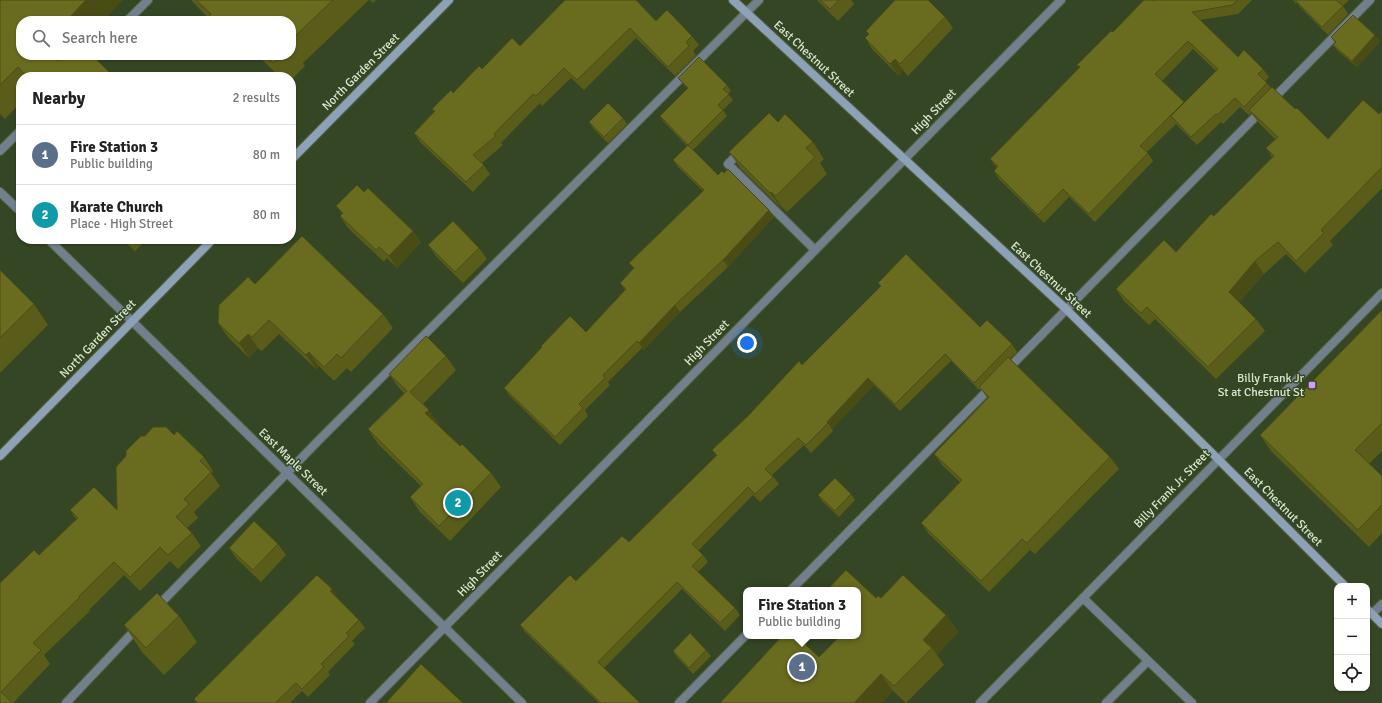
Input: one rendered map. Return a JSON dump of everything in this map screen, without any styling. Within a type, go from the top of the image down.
[{"type":"main road","name":"North Garden Street","points":[[296,155],[449,0]]},
{"type":"main road","name":"East Chestnut Street","points":[[733,0],[1066,310],[1342,583]]},
{"type":"main road","name":"North Garden Street","points":[[0,456],[208,244]]},
{"type":"main road","points":[[1370,611],[1382,624]]},
{"type":"street","points":[[132,16],[148,0]]},
{"type":"street","points":[[66,703],[287,473],[758,0]]},
{"type":"street","name":"High Street","points":[[370,703],[1061,0]]},
{"type":"street","points":[[793,587],[1370,0]]},
{"type":"street","points":[[77,72],[89,60]]},
{"type":"street","points":[[0,151],[16,135]]},
{"type":"street","points":[[748,144],[728,164],[815,250]]},
{"type":"street","points":[[0,192],[16,207]]},
{"type":"street","name":"East Maple Street","points":[[53,244],[522,703]]},
{"type":"street","name":"Billy Frank Jr. Street","points":[[980,703],[1382,293]]},
{"type":"street","points":[[1083,598],[1192,703]]},
{"type":"street","points":[[1370,611],[1382,604]]},
{"type":"street","points":[[679,703],[743,638]]},
{"type":"street","points":[[1106,703],[1148,661]]},
{"type":"building","points":[[0,0],[86,0],[71,16],[16,16],[16,60],[97,60],[109,72],[22,72],[18,67],[0,85]]},
{"type":"building","points":[[196,0],[333,0],[296,35],[296,16],[209,16],[211,14]]},
{"type":"building","points":[[565,0],[636,0],[656,21],[667,10],[692,36],[686,42],[689,46],[668,67],[630,28],[577,80],[564,68],[536,96],[533,94],[494,134],[496,136],[473,155],[484,165],[466,182],[414,133],[435,111],[432,109],[451,90],[453,93],[479,66],[482,69],[512,38],[520,46]]},
{"type":"building","points":[[820,0],[839,0],[830,9]]},
{"type":"building","points":[[895,0],[928,0],[945,17],[900,64],[895,59],[890,64],[865,38],[869,34],[866,31]]},
{"type":"building","points":[[1144,0],[1238,0],[1232,5],[1192,12],[1238,57],[1244,50],[1263,69],[1258,74],[1267,83],[1244,107],[1235,98],[1191,137],[1171,116],[1218,69],[1188,41],[1155,74],[1184,102],[1140,146],[1148,153],[1089,214],[1063,189],[1038,215],[994,171],[998,166],[990,159],[1080,67],[1077,65],[1111,31],[1113,32]]},
{"type":"building","points":[[1295,0],[1336,0],[1343,6],[1322,27]]},
{"type":"building","points":[[1353,15],[1375,35],[1352,61],[1333,45],[1336,42],[1331,37]]},
{"type":"building","points":[[699,57],[727,85],[723,89],[729,94],[718,105],[723,110],[688,145],[660,116],[688,88],[678,78]]},
{"type":"building","points":[[1272,87],[1295,109],[1297,108],[1328,139],[1363,100],[1379,114],[1382,111],[1382,167],[1321,230],[1324,233],[1296,261],[1278,242],[1255,261],[1229,292],[1256,319],[1208,367],[1147,307],[1141,313],[1116,289],[1164,240],[1176,252],[1211,214],[1214,216],[1274,156],[1266,148],[1278,137],[1249,110]]},
{"type":"building","points":[[608,103],[623,118],[604,137],[589,122]]},
{"type":"building","points":[[769,113],[778,122],[785,114],[813,142],[806,148],[815,157],[776,196],[771,192],[770,193],[729,152]]},
{"type":"building","points":[[688,145],[718,175],[722,171],[724,173],[728,169],[769,210],[723,260],[675,305],[639,343],[637,341],[603,375],[605,378],[579,404],[583,408],[555,437],[504,388],[570,316],[586,332],[626,289],[620,283],[634,268],[629,263],[704,190],[673,160]]},
{"type":"building","points":[[357,185],[364,192],[368,188],[413,231],[389,256],[379,247],[376,250],[340,216],[343,213],[336,206]]},
{"type":"building","points":[[453,221],[479,248],[455,272],[428,245]]},
{"type":"building","points":[[302,236],[383,314],[341,358],[337,354],[324,367],[309,352],[306,355],[269,320],[252,337],[248,334],[239,343],[218,323],[219,305],[248,277],[255,284],[294,244],[296,244]]},
{"type":"building","points":[[906,254],[980,327],[987,320],[1012,344],[974,383],[945,354],[895,404],[868,378],[827,422],[828,423],[806,445],[798,438],[765,469],[773,477],[755,494],[748,487],[692,544],[703,555],[692,566],[735,608],[720,623],[677,582],[598,662],[640,703],[601,703],[520,625],[570,575],[576,581],[622,536],[629,542],[717,455],[712,450],[748,416],[799,361],[802,365],[881,286],[878,283]]},
{"type":"building","points":[[0,270],[34,304],[0,338]]},
{"type":"building","points":[[1382,310],[1382,423],[1355,450],[1382,476],[1382,505],[1358,530],[1260,435]]},
{"type":"building","points":[[426,336],[446,356],[410,392],[429,410],[425,413],[460,446],[462,444],[491,473],[439,526],[410,497],[423,484],[368,429],[407,391],[389,374]]},
{"type":"building","points":[[1008,357],[1110,457],[1027,543],[1022,539],[981,581],[921,523],[962,480],[934,454],[989,397],[979,387]]},
{"type":"building","points":[[153,427],[166,427],[174,435],[177,431],[204,457],[200,461],[211,472],[184,499],[189,504],[176,517],[192,533],[168,555],[160,547],[130,577],[114,562],[33,643],[41,650],[1,692],[12,703],[0,703],[0,583],[34,550],[39,555],[78,518],[70,510],[94,487],[117,510],[116,467],[126,456],[126,451],[141,436],[145,436]]},
{"type":"building","points":[[835,478],[851,494],[835,511],[818,495]]},
{"type":"building","points":[[254,521],[278,544],[253,570],[229,548]]},
{"type":"building","points":[[846,570],[876,598],[878,596],[881,598],[903,575],[946,615],[923,640],[932,648],[894,686],[881,674],[854,703],[720,703],[779,639],[799,639],[819,657],[837,639],[861,639],[861,587],[830,587]]},
{"type":"building","points":[[317,575],[332,589],[330,591],[359,620],[346,633],[349,636],[321,664],[324,667],[302,689],[296,683],[275,703],[198,703],[194,699]]},
{"type":"building","points":[[157,593],[179,616],[146,648],[124,625]]},
{"type":"building","points":[[690,633],[706,650],[689,668],[673,651]]},
{"type":"building","points":[[421,664],[463,703],[386,703]]},
{"type":"place","name":"Billy Frank Jr St at Chestnut St","points":[[1312,385]]},
{"type":"place","name":"Karate Church","points":[[458,503]]},
{"type":"place","name":"Fire Station 3","points":[[802,667]]}]
